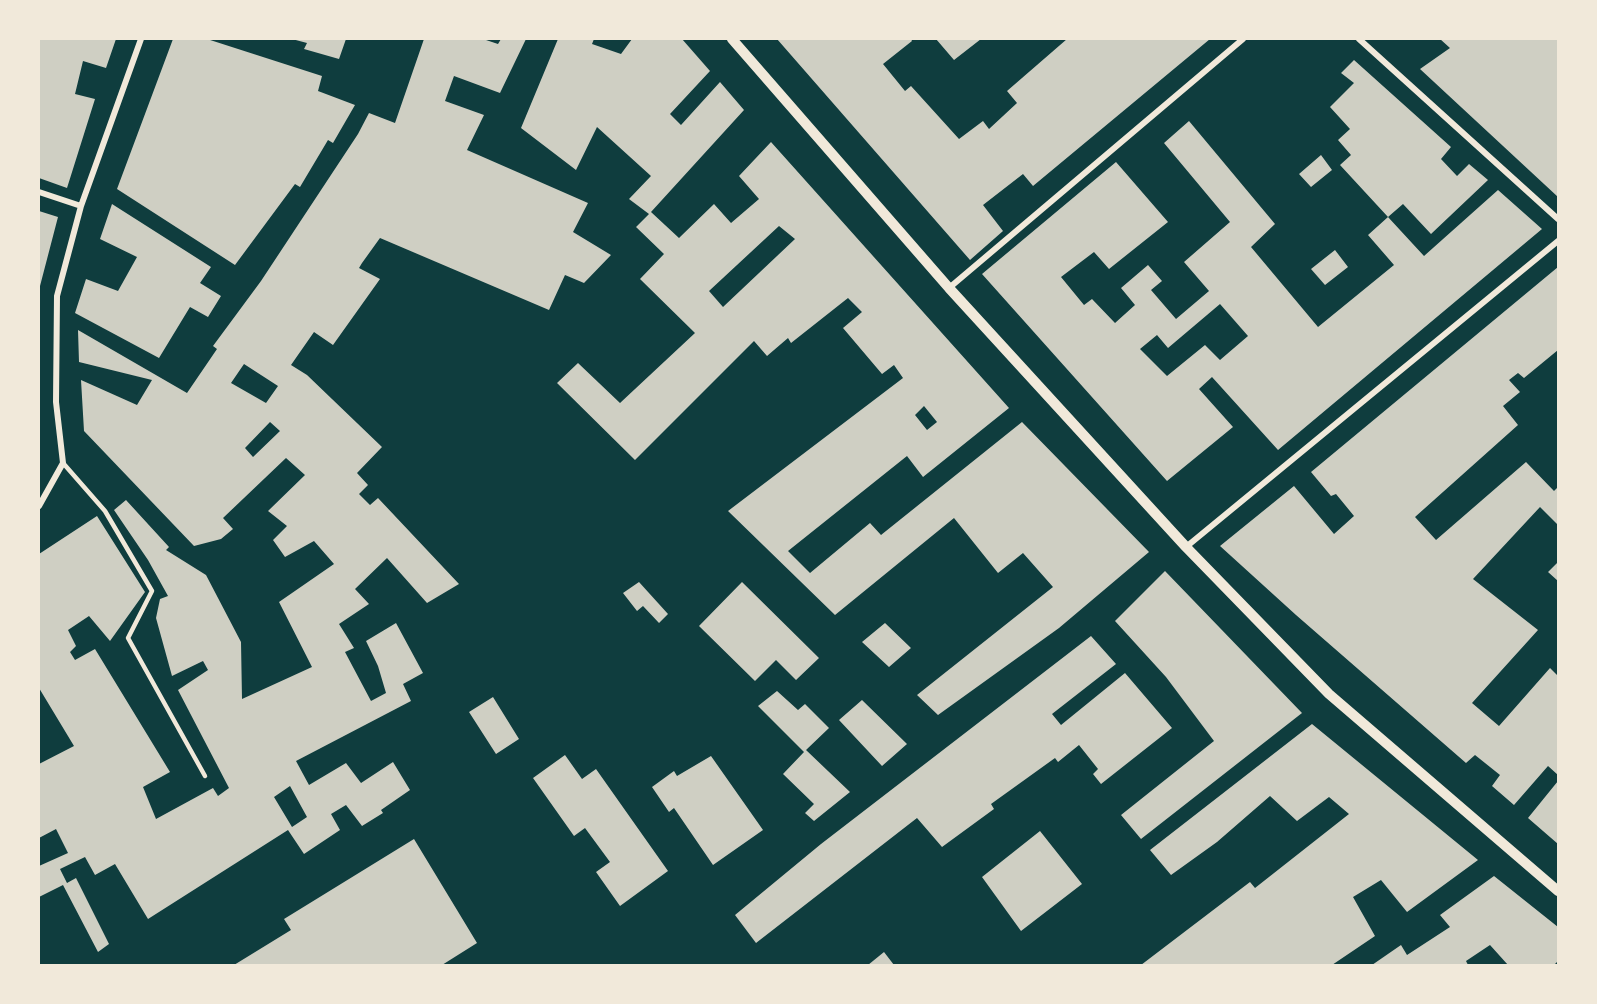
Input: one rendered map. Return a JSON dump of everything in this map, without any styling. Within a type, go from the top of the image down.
[{"type":"street","points":[[39,506],[63,463],[56,402],[57,296],[81,206],[141,39]]},
{"type":"street","points":[[732,39],[949,288],[1186,547],[1329,694],[1558,891]]},
{"type":"street","points":[[949,288],[1243,39]]},
{"type":"street","points":[[1359,39],[1558,219]]},
{"type":"street","points":[[39,192],[81,206]]},
{"type":"street","points":[[1186,547],[1558,241]]},
{"type":"lane","points":[[63,463],[105,511],[152,591],[128,638],[205,776]]},
{"type":"building","points":[[39,39],[116,39],[106,68],[83,61],[75,94],[95,99],[67,188],[39,178]]},
{"type":"building","points":[[173,39],[207,39],[322,76],[318,91],[355,105],[333,143],[328,140],[300,187],[295,184],[235,265],[117,189]]},
{"type":"building","points":[[292,39],[346,39],[339,59],[304,49],[307,43]]},
{"type":"building","points":[[424,39],[483,39],[498,44],[501,39],[526,39],[500,93],[454,76],[445,101],[484,115],[467,150],[588,203],[573,232],[611,255],[584,283],[565,275],[549,310],[380,238],[359,268],[380,279],[333,345],[314,332],[291,365],[307,375],[382,447],[357,473],[368,485],[359,494],[370,505],[378,498],[459,584],[427,603],[387,558],[355,589],[369,604],[339,624],[354,648],[345,652],[371,701],[386,693],[378,666],[366,641],[396,623],[423,673],[403,684],[411,701],[296,761],[309,785],[346,763],[361,783],[393,762],[410,790],[381,810],[383,813],[362,826],[346,805],[331,814],[340,830],[304,854],[288,830],[148,919],[115,864],[95,875],[85,857],[60,869],[67,883],[76,878],[109,944],[98,952],[63,885],[39,897],[39,866],[68,853],[56,829],[39,838],[39,764],[74,746],[39,688],[39,554],[97,516],[145,592],[110,641],[89,616],[68,630],[76,646],[70,652],[75,660],[95,649],[170,772],[143,787],[156,819],[213,788],[218,796],[229,788],[178,690],[208,670],[203,661],[172,676],[156,618],[160,599],[168,596],[148,560],[114,510],[126,500],[169,547],[166,550],[206,575],[241,642],[242,699],[312,667],[279,602],[334,564],[314,541],[285,557],[273,540],[287,526],[268,511],[305,475],[286,458],[223,518],[233,529],[221,539],[194,546],[84,431],[81,380],[137,405],[152,380],[79,362],[78,330],[187,393],[217,349],[213,346],[261,281],[358,134],[369,113],[395,123]],"holes":[[[244,364],[278,386],[266,403],[231,383]],[[270,422],[280,431],[253,457],[245,448]],[[290,786],[307,817],[292,827],[274,797]]]},
{"type":"building","points":[[558,39],[594,39],[592,44],[621,54],[632,39],[682,39],[710,71],[670,114],[681,125],[720,82],[744,110],[651,212],[679,238],[714,204],[731,223],[759,199],[739,176],[771,142],[1009,408],[923,477],[907,456],[788,551],[810,573],[870,523],[881,535],[1022,422],[1149,552],[1059,628],[938,715],[917,695],[1053,587],[1023,553],[998,573],[954,518],[835,615],[728,511],[903,378],[894,365],[882,374],[843,328],[862,312],[848,298],[791,343],[788,338],[767,356],[754,341],[635,460],[557,383],[578,363],[620,403],[695,333],[640,279],[664,254],[636,227],[649,214],[629,199],[651,176],[597,127],[576,170],[521,128]],"holes":[[[779,226],[795,239],[723,307],[709,291]],[[924,406],[937,422],[927,430],[915,415]]]},
{"type":"building","points":[[777,39],[911,39],[912,41],[883,64],[905,91],[911,86],[959,139],[983,121],[989,129],[1017,103],[1007,91],[1067,39],[1210,39],[1033,186],[1023,174],[983,205],[1003,231],[970,260]]},
{"type":"building","points":[[936,39],[981,39],[954,60]]},
{"type":"building","points":[[1440,39],[1558,39],[1558,197],[1420,69],[1450,48]]},
{"type":"building","points":[[1354,60],[1451,147],[1441,159],[1457,176],[1469,164],[1488,180],[1431,234],[1403,204],[1388,217],[1340,165],[1351,155],[1338,140],[1350,129],[1330,107],[1354,83],[1341,73]]},
{"type":"building","points":[[1189,121],[1275,224],[1251,247],[1318,327],[1394,265],[1368,235],[1388,217],[1424,256],[1498,190],[1542,229],[1278,450],[1212,377],[1199,389],[1233,427],[1167,481],[982,274],[1116,162],[1168,222],[1109,269],[1094,252],[1061,277],[1084,305],[1092,299],[1115,323],[1135,305],[1121,288],[1148,265],[1162,281],[1151,290],[1176,319],[1209,291],[1184,262],[1230,222],[1164,143]],"holes":[[[1220,304],[1248,336],[1220,360],[1205,345],[1167,376],[1140,349],[1157,335],[1168,348]]]},
{"type":"building","points":[[1321,155],[1332,170],[1311,187],[1299,174]]},
{"type":"building","points":[[112,204],[211,267],[200,283],[221,296],[208,317],[190,307],[159,358],[75,313],[86,279],[118,291],[137,257],[100,239]]},
{"type":"building","points":[[39,211],[58,217],[40,286],[39,286]]},
{"type":"building","points":[[1335,250],[1348,267],[1325,285],[1311,269]]},
{"type":"building","points":[[1558,267],[1558,350],[1524,378],[1518,373],[1509,380],[1520,392],[1503,406],[1518,425],[1415,517],[1436,540],[1526,462],[1554,491],[1558,487],[1558,525],[1540,507],[1473,579],[1538,630],[1472,703],[1499,726],[1550,668],[1558,676],[1558,775],[1548,766],[1514,805],[1492,786],[1500,775],[1475,755],[1466,763],[1220,546],[1294,486],[1334,534],[1354,516],[1336,494],[1331,496],[1311,472]]},
{"type":"building","points":[[1558,562],[1558,581],[1548,572]]},
{"type":"building","points":[[1165,571],[1302,713],[1141,839],[1121,815],[1214,741],[1166,677],[1115,621]]},
{"type":"building","points":[[639,582],[668,614],[659,623],[643,606],[637,611],[623,593]]},
{"type":"building","points":[[742,582],[819,658],[796,680],[776,660],[755,681],[699,626]]},
{"type":"building","points":[[885,623],[911,648],[889,667],[862,642]]},
{"type":"building","points":[[1091,636],[1116,664],[1052,714],[1061,725],[1125,673],[1172,728],[1101,784],[1093,774],[1098,769],[1079,745],[1058,762],[1055,758],[991,804],[994,809],[942,847],[917,818],[756,943],[735,915],[821,844]]},
{"type":"building","points":[[777,691],[798,710],[805,704],[829,728],[806,750],[850,792],[814,821],[805,813],[814,804],[783,774],[804,752],[758,706]]},
{"type":"building","points":[[493,697],[519,739],[496,754],[469,712]]},
{"type":"building","points":[[862,700],[907,744],[882,766],[839,720]]},
{"type":"building","points":[[1312,724],[1478,860],[1407,912],[1381,880],[1353,897],[1375,936],[1332,965],[1141,965],[1250,882],[1255,888],[1349,814],[1329,797],[1297,821],[1270,796],[1217,842],[1171,875],[1150,850]]},
{"type":"building","points":[[565,755],[582,779],[596,769],[668,871],[620,906],[596,872],[610,862],[585,828],[574,836],[533,778]]},
{"type":"building","points":[[711,756],[763,830],[713,865],[674,808],[669,812],[652,787],[674,771],[677,776]]},
{"type":"building","points":[[1558,781],[1558,844],[1528,818]]},
{"type":"building","points":[[1040,831],[1082,884],[1021,931],[982,877]]},
{"type":"building","points":[[414,839],[477,943],[442,965],[234,965],[291,930],[284,919]]},
{"type":"building","points":[[1494,876],[1558,927],[1558,961],[1554,965],[1508,965],[1490,945],[1466,961],[1468,965],[1372,965],[1401,945],[1407,955],[1450,927],[1440,915]]},
{"type":"building","points":[[884,952],[894,965],[868,965]]}]
